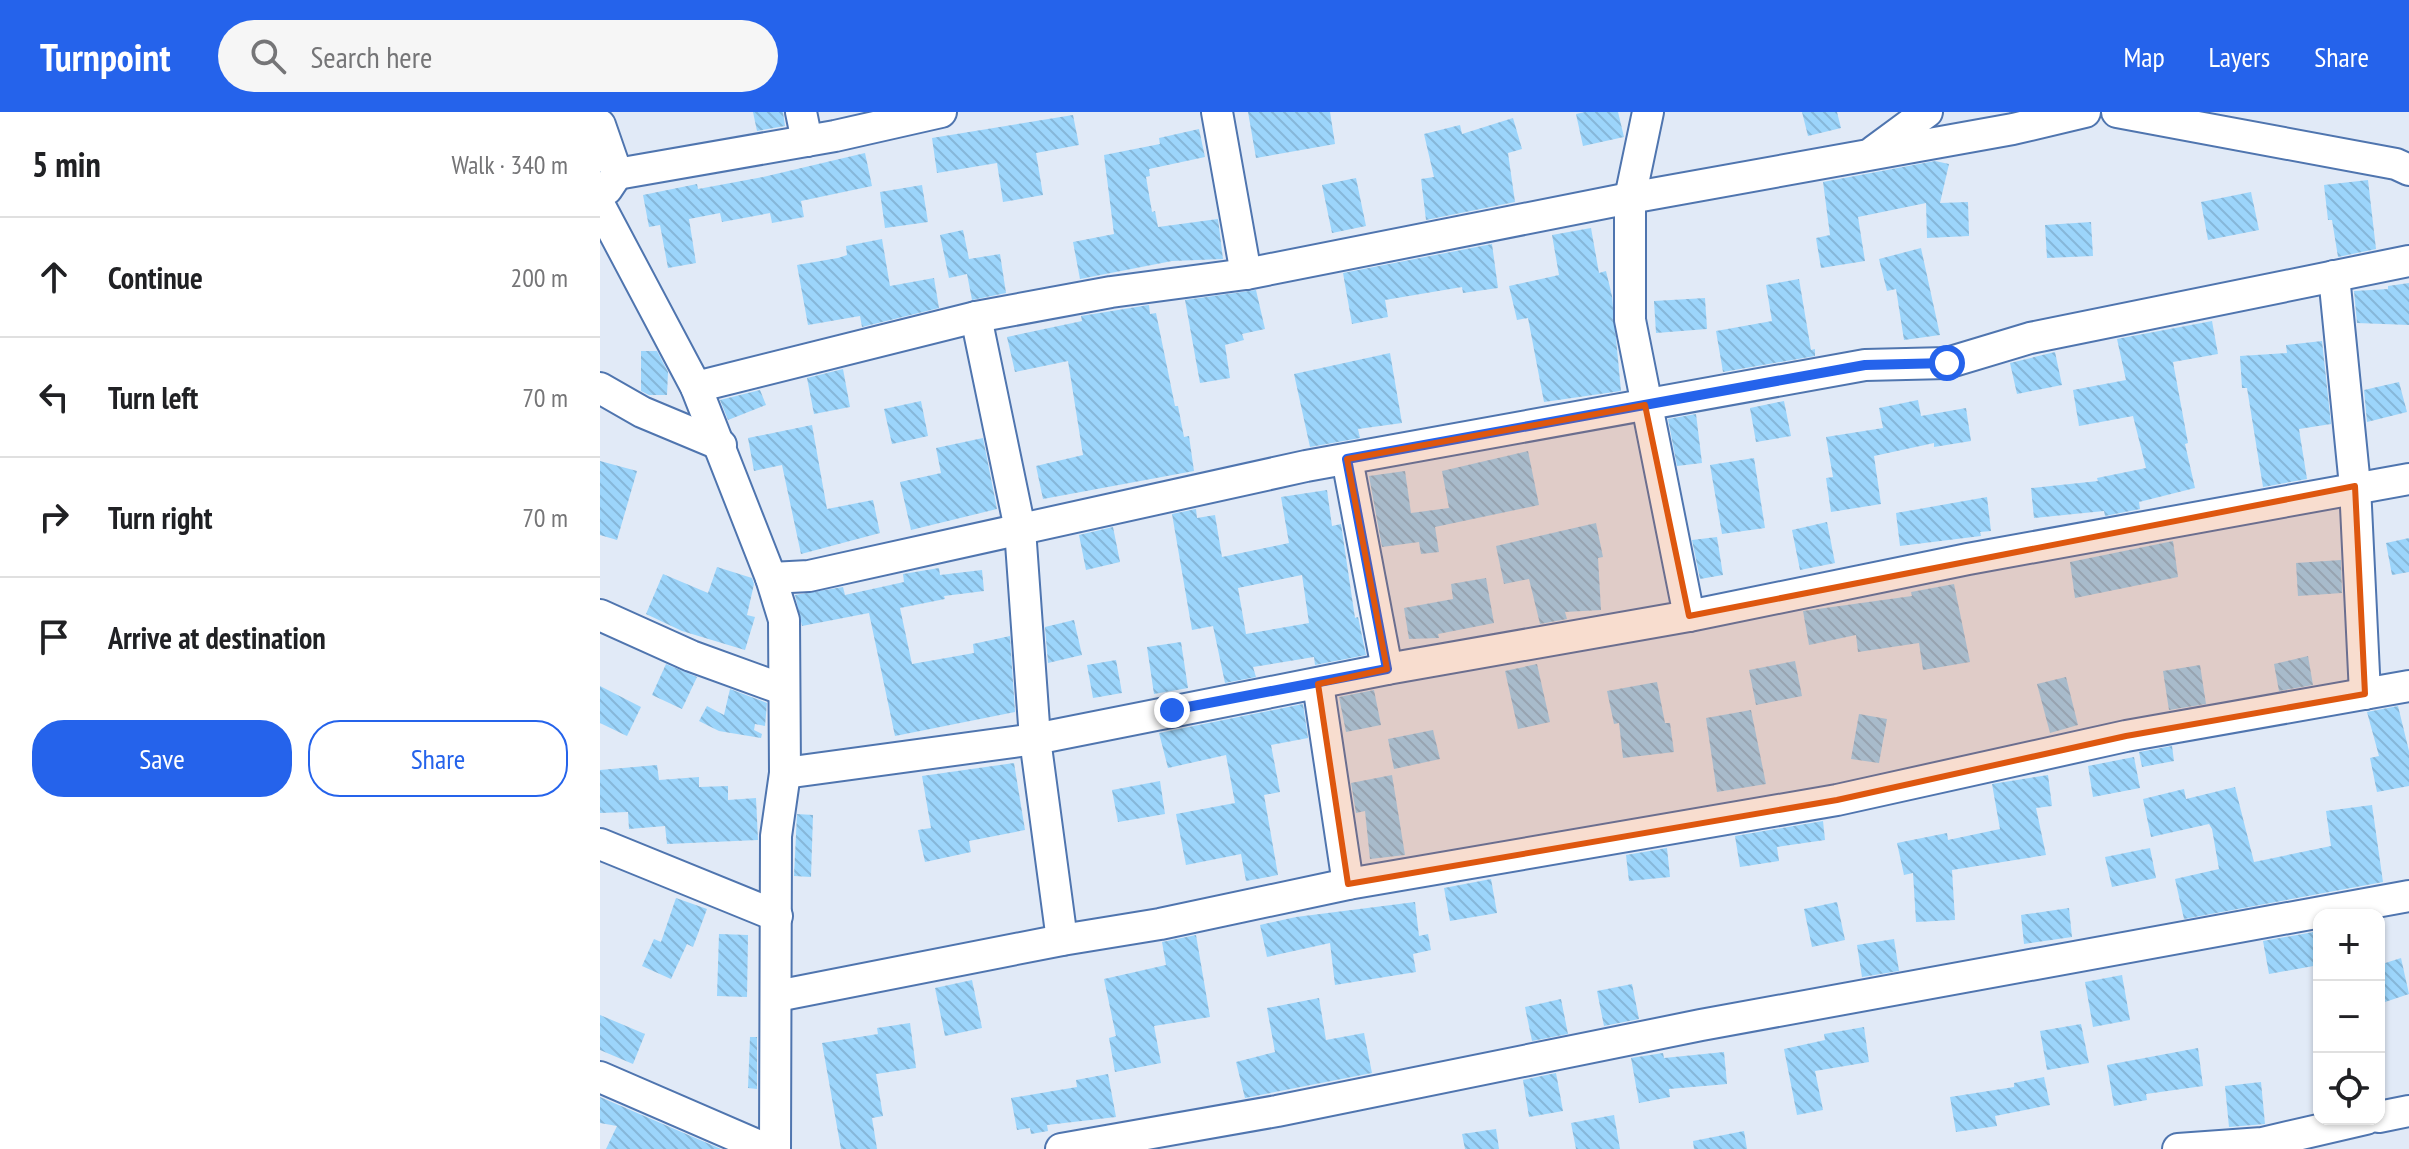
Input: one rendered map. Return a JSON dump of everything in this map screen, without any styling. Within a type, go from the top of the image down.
[{"type":"street","points":[[775,1149],[776,836],[785,773],[782,689],[784,620],[721,445],[696,387],[600,204],[617,174],[804,126],[941,112]]},
{"type":"street","points":[[1217,112],[1246,274]]},
{"type":"street","points":[[1648,112],[1630,198],[1630,320],[1689,616]]},
{"type":"street","points":[[1869,155],[1927,112]]},
{"type":"street","points":[[696,387],[976,317],[1111,292],[1246,274],[2085,112]]},
{"type":"street","points":[[2117,112],[2396,164],[2409,170]]},
{"type":"street","points":[[600,125],[617,174]]},
{"type":"street","points":[[771,578],[809,576],[1347,459],[1865,365],[1947,363],[2030,338],[2409,261]]},
{"type":"street","points":[[2334,276],[2355,486],[2365,694]]},
{"type":"street","points":[[976,317],[1020,529],[1035,739],[1062,940]]},
{"type":"street","points":[[600,388],[642,412],[721,445]]},
{"type":"street","points":[[1347,459],[1387,669]]},
{"type":"street","points":[[785,773],[1035,739],[1387,669],[1689,616],[1807,590],[2355,486],[2409,479]]},
{"type":"street","points":[[600,615],[691,656],[782,689]]},
{"type":"street","points":[[1318,684],[1348,884]]},
{"type":"street","points":[[777,996],[1160,924],[1348,884],[1837,800],[2126,736],[2409,686]]},
{"type":"street","points":[[600,844],[777,916]]},
{"type":"street","points":[[1061,1149],[1112,1144],[1701,1025],[2409,896]]},
{"type":"street","points":[[600,1077],[766,1149]]},
{"type":"street","points":[[2385,1116],[2409,1111]]},
{"type":"street","points":[[2178,1149],[2262,1143],[2340,1125]]},
{"type":"highlighted area","points":[[1645,405],[1689,616],[2355,486],[2365,694],[2126,736],[1837,800],[1348,884],[1318,684],[1387,669],[1347,459]]},
{"type":"building","points":[[753,112],[783,112],[785,126],[757,131]]},
{"type":"building","points":[[1248,112],[1330,112],[1335,144],[1256,158]]},
{"type":"building","points":[[1618,112],[1624,137],[1583,146],[1576,114]]},
{"type":"building","points":[[1802,112],[1837,112],[1841,128],[1808,136]]},
{"type":"building","points":[[1073,115],[1079,145],[1036,153],[1043,195],[1003,202],[997,163],[937,173],[932,138]]},
{"type":"building","points":[[1513,118],[1522,149],[1508,153],[1515,202],[1426,220],[1421,179],[1434,177],[1424,134],[1460,125],[1462,134]]},
{"type":"building","points":[[1199,129],[1205,157],[1149,169],[1150,176],[1146,177],[1152,212],[1155,211],[1158,227],[1218,219],[1223,259],[1172,261],[1080,279],[1073,242],[1114,234],[1104,155],[1160,144],[1159,138]]},
{"type":"building","points":[[865,153],[872,186],[801,201],[804,217],[772,223],[770,213],[722,222],[720,213],[689,219],[696,263],[668,268],[660,225],[649,227],[643,195],[697,184],[698,189],[763,177]]},
{"type":"building","points":[[1935,161],[1949,164],[1940,203],[1968,202],[1969,236],[1927,238],[1926,203],[1858,217],[1865,261],[1821,268],[1816,238],[1830,235],[1823,182]]},
{"type":"building","points":[[1356,178],[1366,226],[1332,233],[1322,185]]},
{"type":"building","points":[[2368,180],[2376,249],[2338,257],[2332,220],[2328,220],[2324,185]]},
{"type":"building","points":[[922,185],[928,222],[885,228],[880,192]]},
{"type":"building","points":[[2251,192],[2259,230],[2208,240],[2201,202]]},
{"type":"building","points":[[2091,222],[2093,256],[2047,258],[2045,225]]},
{"type":"building","points":[[1591,228],[1599,273],[1606,271],[1612,296],[1621,391],[1544,402],[1528,318],[1517,320],[1509,286],[1559,275],[1552,235]]},
{"type":"building","points":[[963,230],[969,259],[1000,254],[1006,293],[972,300],[967,274],[949,278],[940,235]]},
{"type":"building","points":[[882,239],[890,286],[934,278],[939,308],[862,327],[860,316],[808,325],[797,265],[838,258],[847,255],[846,246]]},
{"type":"building","points":[[1492,244],[1498,288],[1463,293],[1462,287],[1385,300],[1388,317],[1352,324],[1343,273]]},
{"type":"building","points":[[1921,248],[1940,335],[1904,340],[1896,289],[1887,291],[1879,259]]},
{"type":"building","points":[[1799,279],[1811,350],[1815,349],[1815,356],[1723,372],[1716,331],[1772,321],[1766,285]]},
{"type":"building","points":[[2409,283],[2409,325],[2357,323],[2354,291],[2388,289],[2388,286]]},
{"type":"building","points":[[1256,290],[1265,329],[1242,334],[1244,340],[1225,345],[1230,378],[1200,383],[1185,300]]},
{"type":"building","points":[[1705,298],[1707,329],[1656,333],[1654,301]]},
{"type":"building","points":[[1149,305],[1150,314],[1156,313],[1175,406],[1178,406],[1184,437],[1189,436],[1194,471],[1043,499],[1036,466],[1083,455],[1068,361],[1015,372],[1007,337],[1082,321],[1081,316]]},
{"type":"building","points":[[2212,321],[2218,354],[2173,362],[2195,488],[2139,502],[2140,509],[2105,516],[2104,511],[2034,518],[2031,488],[2098,481],[2097,478],[2146,468],[2133,416],[2079,426],[2073,390],[2126,380],[2117,339]]},
{"type":"building","points":[[2322,341],[2331,424],[2299,429],[2307,479],[2263,487],[2247,388],[2242,388],[2240,356],[2287,353],[2286,345]]},
{"type":"building","points":[[641,351],[657,351],[668,372],[667,395],[649,395],[641,391]]},
{"type":"building","points":[[2055,352],[2062,385],[2017,394],[2010,363]]},
{"type":"building","points":[[1390,353],[1402,423],[1358,429],[1360,438],[1310,447],[1294,374]]},
{"type":"building","points":[[843,369],[850,407],[814,414],[807,378]]},
{"type":"building","points":[[2399,382],[2407,412],[2367,422],[2364,390]]},
{"type":"building","points":[[760,390],[766,405],[728,420],[720,400]]},
{"type":"building","points":[[1918,400],[1921,416],[1966,408],[1971,441],[1934,447],[1934,443],[1874,456],[1881,504],[1831,512],[1826,478],[1833,477],[1826,437],[1883,428],[1879,408]]},
{"type":"building","points":[[921,401],[928,436],[892,444],[884,409]]},
{"type":"building","points":[[1784,401],[1791,436],[1756,442],[1750,408]]},
{"type":"building","points":[[1696,414],[1702,463],[1677,466],[1668,419]]},
{"type":"building","points":[[812,425],[827,509],[873,500],[880,533],[801,554],[782,465],[754,471],[748,438]]},
{"type":"building","points":[[983,438],[997,509],[911,530],[900,482],[941,473],[936,448]]},
{"type":"building","points":[[1528,451],[1539,505],[1435,527],[1439,552],[1421,554],[1419,542],[1382,547],[1369,476],[1405,471],[1411,513],[1449,508],[1442,471]]},
{"type":"building","points":[[1754,458],[1765,528],[1722,534],[1710,465]]},
{"type":"building","points":[[600,461],[637,471],[617,540],[600,535]]},
{"type":"building","points":[[1327,490],[1332,526],[1341,524],[1355,618],[1358,617],[1366,655],[1315,665],[1314,657],[1253,667],[1256,677],[1225,683],[1213,626],[1192,630],[1172,514],[1196,509],[1197,518],[1215,515],[1222,557],[1289,543],[1281,497]],"holes":[[[1302,575],[1309,623],[1246,634],[1238,588]]]},
{"type":"building","points":[[1987,497],[1991,531],[1980,532],[1981,536],[1900,546],[1896,513]]},
{"type":"building","points":[[1827,522],[1835,563],[1800,570],[1792,530]]},
{"type":"building","points":[[1596,523],[1603,557],[1598,558],[1601,610],[1565,612],[1567,619],[1540,624],[1529,579],[1504,584],[1496,546]]},
{"type":"building","points":[[1113,527],[1120,562],[1086,570],[1079,535]]},
{"type":"building","points":[[1717,537],[1723,575],[1700,579],[1692,540]]},
{"type":"building","points":[[2409,538],[2409,572],[2392,575],[2386,543]]},
{"type":"building","points":[[2173,541],[2178,577],[2075,598],[2070,562]]},
{"type":"building","points":[[2341,560],[2342,593],[2298,596],[2296,563]]},
{"type":"building","points":[[717,567],[752,578],[754,584],[747,615],[755,617],[745,650],[682,631],[646,614],[663,574],[708,593]]},
{"type":"building","points":[[939,568],[940,575],[982,570],[984,591],[944,596],[945,599],[900,608],[912,664],[974,653],[973,644],[1010,636],[1015,712],[895,736],[869,613],[802,626],[795,595],[843,587],[845,595],[904,582],[903,574]]},
{"type":"building","points":[[1486,578],[1494,623],[1438,634],[1439,638],[1409,639],[1404,608],[1453,599],[1451,584]]},
{"type":"building","points":[[1954,584],[1970,662],[1923,670],[1919,643],[1858,652],[1856,635],[1809,645],[1803,611],[1912,596],[1911,592]]},
{"type":"building","points":[[1074,620],[1082,655],[1048,663],[1045,627]]},
{"type":"building","points":[[1181,642],[1188,688],[1154,694],[1147,647]]},
{"type":"building","points":[[2308,656],[2313,685],[2279,691],[2274,664]]},
{"type":"building","points":[[1116,660],[1122,693],[1093,698],[1087,665]]},
{"type":"building","points":[[1795,661],[1802,696],[1756,705],[1749,670]]},
{"type":"building","points":[[666,664],[697,677],[682,709],[652,695]]},
{"type":"building","points":[[1537,664],[1550,722],[1518,729],[1505,671]]},
{"type":"building","points":[[2200,665],[2206,704],[2169,710],[2163,671]]},
{"type":"building","points":[[2066,677],[2078,725],[2050,733],[2037,684]]},
{"type":"building","points":[[1657,682],[1665,723],[1670,723],[1674,752],[1623,758],[1619,723],[1614,724],[1607,691]]},
{"type":"building","points":[[600,686],[641,707],[627,736],[600,723]]},
{"type":"building","points":[[730,689],[767,703],[765,726],[755,724],[754,730],[762,734],[761,738],[719,731],[699,721],[707,706],[724,715]]},
{"type":"building","points":[[1374,690],[1381,725],[1346,732],[1339,697]]},
{"type":"building","points":[[1303,704],[1308,738],[1271,745],[1280,792],[1264,795],[1278,875],[1246,881],[1241,854],[1186,865],[1176,814],[1235,803],[1226,755],[1168,768],[1159,733]]},
{"type":"building","points":[[2398,706],[2409,751],[2409,786],[2377,792],[2370,758],[2379,756],[2367,712]]},
{"type":"building","points":[[1751,710],[1766,784],[1717,792],[1706,718]]},
{"type":"building","points":[[1859,714],[1887,719],[1879,763],[1851,759]]},
{"type":"building","points":[[1433,730],[1440,759],[1394,769],[1388,739]]},
{"type":"building","points":[[2172,746],[2174,761],[2142,767],[2139,752]]},
{"type":"building","points":[[2134,757],[2140,788],[2093,797],[2088,766]]},
{"type":"building","points":[[1014,763],[1025,830],[969,841],[971,852],[925,862],[918,830],[931,828],[922,776]]},
{"type":"building","points":[[657,765],[659,780],[699,777],[699,787],[728,786],[728,800],[756,798],[758,840],[667,844],[665,826],[629,829],[628,812],[600,813],[600,770]]},
{"type":"building","points":[[1392,775],[1405,855],[1370,859],[1365,811],[1356,813],[1351,783]]},
{"type":"building","points":[[2048,775],[2052,806],[2036,808],[2046,855],[1952,870],[1955,920],[1916,922],[1913,873],[1904,875],[1897,843],[1947,833],[1948,840],[2000,829],[1992,784]]},
{"type":"building","points":[[1160,781],[1165,814],[1118,822],[1112,790]]},
{"type":"building","points":[[2235,787],[2254,862],[2331,846],[2326,811],[2372,805],[2383,882],[2184,919],[2175,879],[2219,869],[2212,829],[2209,824],[2151,837],[2143,799],[2184,789],[2186,799]]},
{"type":"building","points":[[797,814],[813,815],[811,877],[794,876]]},
{"type":"building","points":[[1823,821],[1825,840],[1777,847],[1779,861],[1740,867],[1735,836]]},
{"type":"building","points":[[1667,848],[1670,877],[1629,881],[1626,855]]},
{"type":"building","points":[[2150,848],[2156,878],[2112,887],[2105,857]]},
{"type":"building","points":[[1491,879],[1497,913],[1450,921],[1444,888]]},
{"type":"building","points":[[676,898],[707,909],[693,947],[687,944],[671,979],[642,966],[654,939],[661,942]]},
{"type":"building","points":[[1415,902],[1419,936],[1428,934],[1431,950],[1413,954],[1416,972],[1335,985],[1330,943],[1267,957],[1260,925],[1296,917]]},
{"type":"building","points":[[1837,902],[1845,940],[1812,947],[1804,909]]},
{"type":"building","points":[[2069,908],[2072,937],[2024,944],[2021,915]]},
{"type":"building","points":[[2313,932],[2313,966],[2269,974],[2263,941]]},
{"type":"building","points":[[719,934],[748,935],[747,997],[717,996]]},
{"type":"building","points":[[1196,935],[1210,1017],[1154,1026],[1161,1063],[1115,1072],[1109,1038],[1116,1036],[1104,979],[1166,965],[1162,942]]},
{"type":"building","points":[[1894,939],[1899,971],[1862,977],[1857,945]]},
{"type":"building","points":[[2401,958],[2409,994],[2385,1002],[2385,963]]},
{"type":"building","points":[[2122,975],[2130,1020],[2093,1027],[2085,982]]},
{"type":"building","points":[[972,980],[982,1028],[945,1036],[935,988]]},
{"type":"building","points":[[1632,984],[1639,1019],[1604,1026],[1597,991]]},
{"type":"building","points":[[1319,998],[1326,1040],[1364,1033],[1372,1073],[1245,1098],[1236,1062],[1275,1052],[1267,1008]]},
{"type":"building","points":[[1561,999],[1568,1034],[1532,1041],[1525,1007]]},
{"type":"building","points":[[600,1015],[645,1034],[633,1064],[600,1050]]},
{"type":"building","points":[[910,1023],[916,1068],[876,1074],[883,1116],[872,1118],[877,1149],[841,1149],[822,1043],[878,1034],[877,1028]]},
{"type":"building","points":[[2081,1024],[2089,1063],[2047,1070],[2040,1031]]},
{"type":"building","points":[[1864,1027],[1869,1062],[1815,1071],[1823,1110],[1797,1115],[1784,1049],[1825,1040],[1824,1034]]},
{"type":"building","points":[[750,1037],[757,1037],[757,1089],[748,1088]]},
{"type":"building","points":[[2198,1048],[2203,1086],[2146,1094],[2147,1100],[2114,1106],[2107,1065]]},
{"type":"building","points":[[1724,1052],[1727,1084],[1669,1089],[1670,1097],[1639,1103],[1631,1058],[1663,1053],[1664,1058]]},
{"type":"building","points":[[1556,1073],[1563,1111],[1529,1117],[1523,1080]]},
{"type":"building","points":[[1108,1074],[1116,1117],[1047,1125],[1048,1131],[1031,1134],[1030,1128],[1017,1130],[1011,1098],[1077,1087],[1076,1080]]},
{"type":"building","points":[[2044,1077],[2050,1105],[1995,1116],[1997,1126],[1956,1132],[1950,1097],[2014,1087],[2014,1083]]},
{"type":"building","points":[[2261,1082],[2265,1124],[2229,1127],[2225,1086]]},
{"type":"building","points":[[600,1097],[721,1149],[606,1149],[617,1126],[600,1123]]},
{"type":"building","points":[[1614,1115],[1620,1149],[1576,1149],[1571,1123]]},
{"type":"building","points":[[1496,1129],[1499,1149],[1465,1149],[1462,1134]]},
{"type":"building","points":[[1744,1131],[1747,1149],[1694,1149],[1693,1141]]},
{"type":"route","points":[[1172,710],[1387,669],[1347,459],[1865,365],[1947,363]]}]
